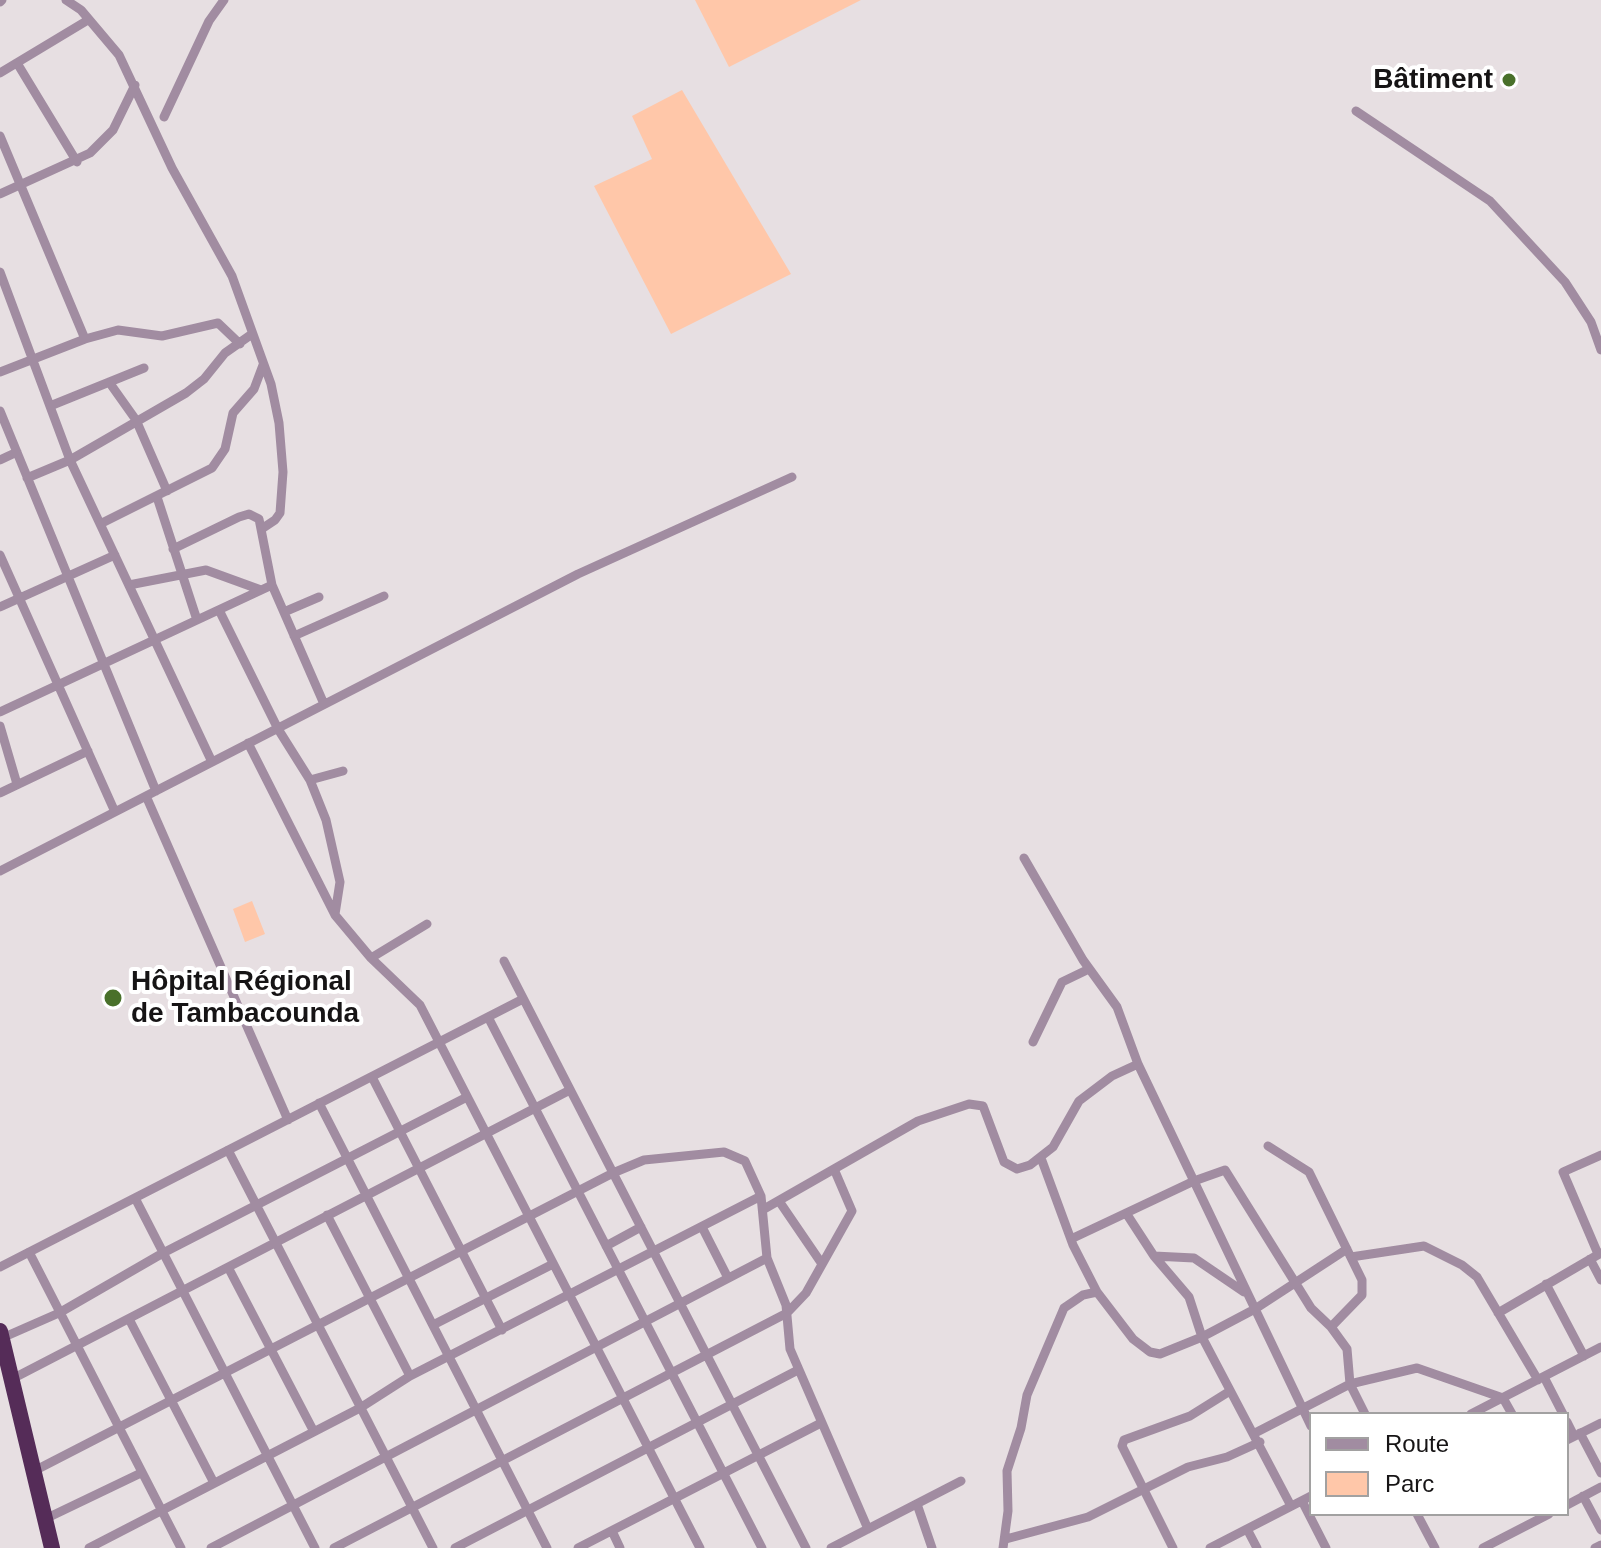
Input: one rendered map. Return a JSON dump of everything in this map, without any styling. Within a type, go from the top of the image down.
[{"type":"highway","points":[[1,1334],[52,1548]]},
{"type":"street","points":[[66,0],[81,10],[119,55],[172,168],[226,263],[276,406],[283,472],[278,518],[263,528]]},
{"type":"street","points":[[164,117],[209,21],[224,0]]},
{"type":"street","points":[[0,73],[88,20]]},
{"type":"street","points":[[17,63],[77,162]]},
{"type":"street","points":[[0,194],[77,162],[113,130],[135,85]]},
{"type":"street","points":[[1356,111],[1490,201],[1565,282],[1591,322],[1601,350]]},
{"type":"street","points":[[0,136],[85,339]]},
{"type":"street","points":[[0,272],[70,460],[212,762]]},
{"type":"street","points":[[0,372],[85,339],[118,330],[142,336],[167,335],[212,323],[224,327],[240,344]]},
{"type":"street","points":[[27,478],[70,460],[196,387],[225,353],[252,334]]},
{"type":"street","points":[[100,524],[204,474],[217,462],[225,449],[233,413],[254,389],[263,365]]},
{"type":"street","points":[[50,406],[144,368]]},
{"type":"street","points":[[109,382],[136,420],[167,491]]},
{"type":"street","points":[[0,411],[156,791]]},
{"type":"street","points":[[0,460],[17,452]]},
{"type":"street","points":[[1,867],[115,812],[578,574],[792,477]]},
{"type":"street","points":[[157,497],[197,620]]},
{"type":"street","points":[[173,549],[249,514],[259,519],[272,585],[324,704]]},
{"type":"street","points":[[0,555],[115,812]]},
{"type":"street","points":[[0,607],[115,555]]},
{"type":"street","points":[[129,585],[206,570],[261,590]]},
{"type":"street","points":[[0,712],[272,585]]},
{"type":"street","points":[[294,636],[384,596]]},
{"type":"street","points":[[284,612],[319,597]]},
{"type":"street","points":[[219,610],[278,729],[310,780],[326,820],[340,882],[335,915]]},
{"type":"street","points":[[0,726],[17,784]]},
{"type":"street","points":[[248,743],[335,915],[371,958],[420,1005],[700,1548]]},
{"type":"street","points":[[0,793],[88,751]]},
{"type":"street","points":[[310,780],[343,771]]},
{"type":"street","points":[[146,796],[288,1120]]},
{"type":"street","points":[[1024,858],[1089,969],[1117,1007],[1138,1064],[1309,1422]]},
{"type":"street","points":[[371,958],[427,924]]},
{"type":"street","points":[[504,961],[806,1548]]},
{"type":"street","points":[[1033,1042],[1062,982],[1089,969]]},
{"type":"street","points":[[0,1267],[523,999]]},
{"type":"street","points":[[488,1017],[762,1548]]},
{"type":"street","points":[[764,1209],[925,1118],[969,1104],[983,1106],[1009,1166],[1017,1169],[1041,1158],[1063,1133],[1079,1101],[1112,1076],[1138,1064]]},
{"type":"street","points":[[372,1077],[502,1330]]},
{"type":"street","points":[[12,1379],[570,1090]]},
{"type":"street","points":[[1,1334],[59,1313],[163,1253],[467,1097]]},
{"type":"street","points":[[319,1103],[547,1548]]},
{"type":"street","points":[[1268,1146],[1309,1172],[1362,1280],[1362,1295],[1331,1327]]},
{"type":"street","points":[[228,1150],[433,1548]]},
{"type":"street","points":[[34,1471],[613,1173],[644,1160],[724,1152],[745,1161],[761,1196],[767,1258],[787,1313],[790,1349],[868,1529]]},
{"type":"street","points":[[1601,1155],[1563,1172],[1596,1255],[1601,1280]]},
{"type":"street","points":[[1041,1158],[1071,1239],[1097,1292],[1133,1339],[1150,1352],[1160,1354],[1202,1337],[1349,1253],[1424,1246],[1438,1251],[1477,1277],[1562,1412]]},
{"type":"street","points":[[334,1548],[411,1505],[787,1313],[806,1293],[852,1211],[834,1169]]},
{"type":"street","points":[[1071,1239],[1194,1181],[1225,1170],[1311,1308],[1331,1327],[1347,1349],[1350,1384],[1364,1412]]},
{"type":"street","points":[[89,1548],[360,1408],[410,1376],[761,1196]]},
{"type":"street","points":[[135,1198],[315,1548]]},
{"type":"street","points":[[779,1201],[822,1264]]},
{"type":"street","points":[[1126,1213],[1154,1256],[1189,1297],[1202,1337],[1258,1438],[1291,1506]]},
{"type":"street","points":[[327,1215],[410,1376]]},
{"type":"street","points":[[606,1246],[641,1227]]},
{"type":"street","points":[[702,1227],[728,1278]]},
{"type":"street","points":[[29,1252],[181,1548]]},
{"type":"street","points":[[1498,1313],[1596,1255]]},
{"type":"street","points":[[1154,1256],[1194,1258],[1247,1294]]},
{"type":"street","points":[[211,1548],[767,1258]]},
{"type":"street","points":[[433,1325],[553,1264]]},
{"type":"street","points":[[229,1269],[313,1430]]},
{"type":"street","points":[[1546,1284],[1584,1356]]},
{"type":"street","points":[[1097,1292],[1083,1295],[1064,1308],[1027,1395],[1007,1471],[1004,1543],[1088,1517],[1188,1467],[1227,1457],[1302,1409],[1350,1384],[1417,1368],[1503,1398],[1511,1412]]},
{"type":"street","points":[[129,1319],[214,1483]]},
{"type":"street","points":[[1475,1412],[1601,1347]]},
{"type":"street","points":[[455,1548],[798,1370]]},
{"type":"street","points":[[1173,1548],[1122,1446],[1124,1440],[1190,1416],[1230,1391]]},
{"type":"street","points":[[578,1548],[821,1423]]},
{"type":"street","points":[[1601,1423],[1574,1437],[1601,1473]]},
{"type":"street","points":[[45,1519],[141,1473]]},
{"type":"street","points":[[831,1548],[850,1544],[868,1529],[961,1481]]},
{"type":"street","points":[[1569,1504],[1601,1487]]},
{"type":"street","points":[[1583,1496],[1601,1530]]},
{"type":"street","points":[[1210,1548],[1306,1499]]},
{"type":"street","points":[[917,1504],[932,1548]]},
{"type":"street","points":[[1313,1516],[1326,1548]]},
{"type":"street","points":[[1419,1516],[1434,1548]]},
{"type":"street","points":[[1483,1548],[1545,1516]]},
{"type":"street","points":[[1247,1529],[1257,1548]]},
{"type":"street","points":[[612,1531],[620,1548]]},
{"type":"street","points":[[1595,1548],[1601,1545]]},
{"type":"green space","points":[[695,0],[861,0],[729,67]]},
{"type":"green space","points":[[682,90],[791,274],[671,334],[594,186],[652,159],[632,116]]},
{"type":"green space","points":[[252,901],[265,934],[245,942],[233,909]]},
{"type":"place","name":"Bâtiment","points":[[1509,80]]},
{"type":"place","name":"Hôpital Régional de Tambacounda","points":[[113,998]]}]
